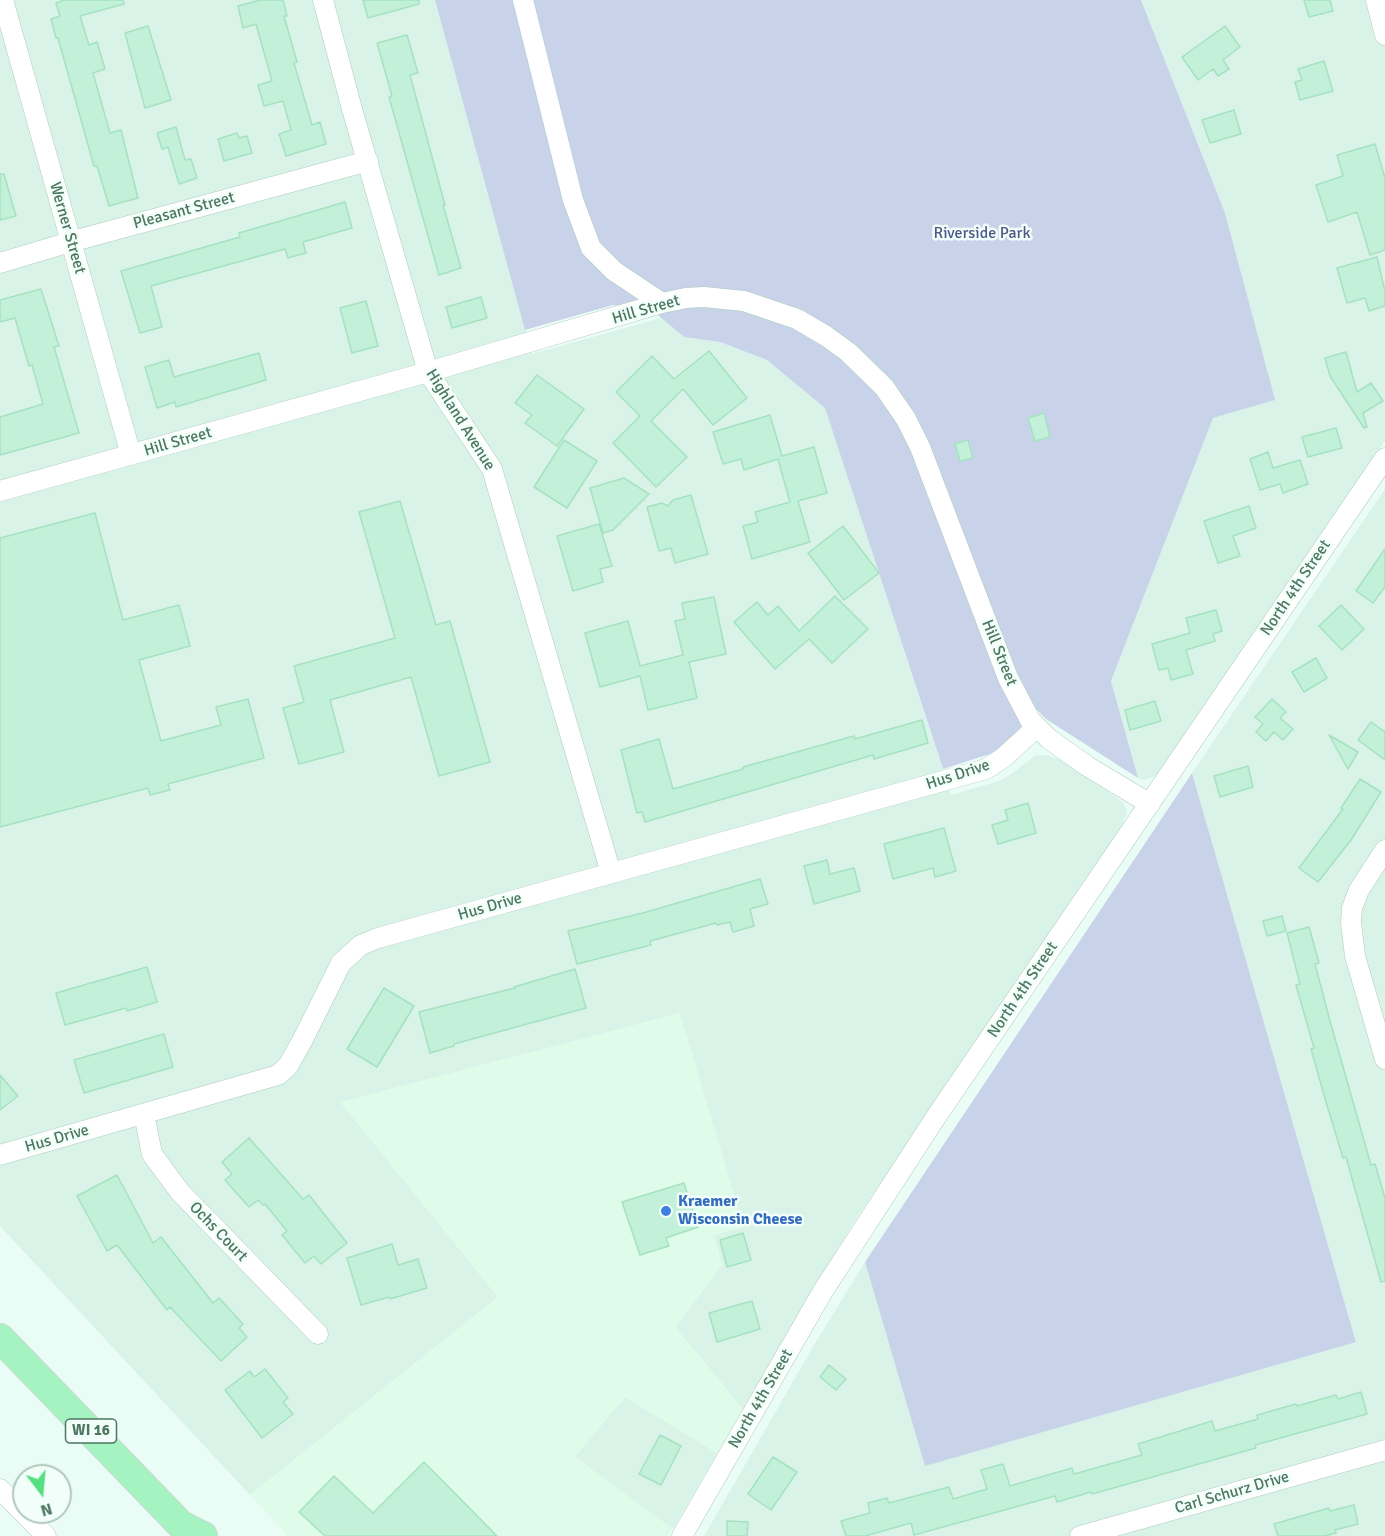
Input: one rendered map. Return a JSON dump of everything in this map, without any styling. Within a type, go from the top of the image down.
[{"type":"highway","name":"WI 16","points":[[0,1338],[190,1532]]},
{"type":"street","name":"Werner Street","points":[[3,0],[131,455]]},
{"type":"street","name":"Highland Avenue","points":[[323,0],[428,372],[486,456],[492,469],[611,873]]},
{"type":"street","points":[[523,0],[573,200],[591,248],[614,272],[662,303]]},
{"type":"street","points":[[1376,0],[1385,35]]},
{"type":"street","name":"Pleasant Street","points":[[0,263],[368,160]]},
{"type":"street","name":"Hill Street","points":[[0,492],[428,372],[662,303],[704,297],[744,301],[763,306],[797,319],[826,336],[848,352],[881,383],[906,420],[920,447],[1008,678],[1030,720],[1049,739],[1087,766],[1150,804]]},
{"type":"street","name":"North 4th Street","points":[[682,1536],[824,1291],[936,1117],[1385,458]]},
{"type":"street","name":"Hus Drive","points":[[0,1155],[278,1075],[288,1066],[341,963],[361,945],[378,938],[986,769],[1003,758],[1037,727]]},
{"type":"street","points":[[1385,850],[1359,890],[1352,908],[1351,923],[1355,956],[1385,1059]]},
{"type":"street","name":"Ochs Court","points":[[144,1114],[152,1154],[180,1192],[318,1334]]},
{"type":"street","name":"Carl Schurz Drive","points":[[1080,1536],[1385,1450]]},
{"type":"street","points":[[0,1489],[46,1536]]},
{"type":"shaded area","points":[[0,0],[435,0],[532,354],[661,318],[684,337],[720,342],[767,360],[825,408],[951,795],[999,781],[1036,755],[1045,755],[1059,759],[1123,802],[1127,811],[1122,826],[852,1225],[743,1409],[675,1327],[722,1265],[714,1235],[744,1226],[341,1102],[498,1297],[250,1495],[0,1226]]},
{"type":"shaded area","points":[[1141,0],[1385,0],[1385,441],[1156,776],[1144,780],[1138,778],[1111,681],[1213,418],[1274,400],[1225,213]]},
{"type":"shaded area","points":[[1385,489],[1385,1536],[704,1536],[814,1345],[865,1262],[925,1465],[1356,1341],[1192,773]]},
{"type":"shaded area","points":[[680,1013],[744,1227],[714,1235],[722,1265],[675,1327],[743,1409],[717,1453],[625,1397],[575,1457],[673,1529],[668,1536],[288,1536],[250,1495],[498,1297],[340,1102]]},
{"type":"shaded area","points":[[625,1397],[717,1453],[673,1529],[574,1457]]},
{"type":"green space","name":"Riverside Park","points":[[435,0],[1141,0],[1225,213],[1275,400],[1213,418],[1111,681],[1138,778],[1046,719],[1037,710],[1003,747],[990,754],[943,769],[825,408],[767,360],[720,342],[684,337],[653,311],[613,305],[525,330]]},
{"type":"green space","points":[[1192,773],[1356,1342],[925,1466],[865,1262]]},
{"type":"building","points":[[65,0],[123,0],[124,4],[80,16],[89,45],[97,42],[105,69],[93,73],[110,133],[121,130],[138,198],[109,206],[97,166],[94,166],[51,19],[60,16],[56,3]]},
{"type":"building","points":[[260,0],[283,0],[287,16],[284,16],[297,62],[294,63],[312,125],[320,122],[326,144],[286,156],[279,134],[291,130],[283,101],[264,106],[258,85],[272,81],[256,24],[243,28],[238,6]]},
{"type":"building","points":[[363,0],[419,0],[419,4],[368,18]]},
{"type":"building","points":[[1304,0],[1330,0],[1333,11],[1309,17]]},
{"type":"building","points":[[148,26],[171,100],[145,108],[125,33]]},
{"type":"building","points":[[1225,26],[1240,47],[1223,60],[1229,69],[1218,76],[1213,69],[1198,80],[1182,57]]},
{"type":"building","points":[[407,35],[418,73],[410,75],[461,268],[439,275],[389,97],[392,96],[377,43]]},
{"type":"building","points":[[1324,61],[1333,91],[1300,100],[1295,82],[1302,80],[1298,69]]},
{"type":"building","points":[[1234,110],[1241,134],[1210,143],[1202,120]]},
{"type":"building","points":[[176,127],[185,160],[191,159],[197,178],[179,184],[168,147],[162,149],[157,133]]},
{"type":"building","points":[[237,133],[239,138],[247,136],[252,153],[224,161],[218,139]]},
{"type":"building","points":[[1375,144],[1385,178],[1385,250],[1370,255],[1357,212],[1328,222],[1316,185],[1343,176],[1337,155]]},
{"type":"building","points":[[0,174],[4,174],[16,216],[0,220]]},
{"type":"building","points":[[345,202],[352,228],[303,242],[306,253],[288,258],[285,249],[151,286],[162,327],[140,333],[121,271],[240,237],[239,233]]},
{"type":"building","points":[[1377,257],[1385,291],[1385,306],[1369,311],[1365,298],[1347,303],[1337,268]]},
{"type":"building","points":[[41,289],[59,346],[54,347],[79,433],[0,455],[0,417],[43,404],[15,318],[0,322],[0,300]]},
{"type":"building","points":[[481,297],[487,318],[452,328],[446,307]]},
{"type":"building","points":[[366,301],[378,346],[352,353],[340,308]]},
{"type":"building","points":[[709,351],[747,398],[713,425],[683,389],[651,421],[687,457],[656,487],[613,443],[640,416],[616,392],[652,356],[674,379]]},
{"type":"building","points":[[1346,352],[1357,392],[1371,383],[1383,401],[1363,413],[1367,427],[1364,428],[1330,376],[1325,358]]},
{"type":"building","points":[[259,353],[266,380],[176,407],[175,402],[157,408],[145,367],[169,360],[174,377]]},
{"type":"building","points":[[537,375],[584,409],[557,446],[525,423],[532,415],[515,403]]},
{"type":"building","points":[[1044,413],[1050,437],[1035,441],[1028,418]]},
{"type":"building","points":[[770,415],[782,456],[814,447],[827,493],[798,501],[810,542],[752,559],[743,526],[758,522],[755,512],[790,502],[778,459],[744,470],[741,459],[723,464],[713,432]]},
{"type":"building","points":[[1336,428],[1342,448],[1308,457],[1302,437]]},
{"type":"building","points":[[564,440],[597,461],[567,508],[534,487]]},
{"type":"building","points":[[968,440],[973,458],[960,461],[955,444]]},
{"type":"building","points":[[1268,452],[1273,468],[1300,460],[1308,484],[1283,493],[1280,484],[1260,490],[1250,459]]},
{"type":"building","points":[[624,478],[649,494],[613,530],[603,533],[590,488]]},
{"type":"building","points":[[691,495],[708,554],[675,563],[671,548],[659,551],[647,507],[662,503],[668,506],[673,500]]},
{"type":"building","points":[[400,501],[436,625],[450,621],[490,762],[439,776],[411,677],[330,700],[344,752],[299,764],[283,708],[304,702],[294,666],[395,638],[359,512]]},
{"type":"building","points":[[1249,506],[1256,528],[1233,536],[1240,556],[1218,563],[1204,521]]},
{"type":"building","points":[[95,513],[123,620],[179,605],[190,646],[139,660],[161,741],[221,725],[216,707],[248,699],[264,758],[168,784],[170,790],[150,795],[148,788],[0,827],[0,538]]},
{"type":"building","points":[[599,524],[612,566],[600,569],[603,582],[573,591],[557,536]]},
{"type":"building","points":[[843,526],[879,573],[844,600],[808,553]]},
{"type":"building","points":[[1385,549],[1385,587],[1373,603],[1356,591]]},
{"type":"building","points":[[835,596],[868,629],[832,663],[809,639],[775,669],[734,622],[757,602],[768,615],[778,606],[799,631]]},
{"type":"building","points":[[714,597],[726,654],[689,662],[697,698],[648,710],[640,676],[600,687],[585,633],[628,621],[640,666],[683,655],[675,621],[685,619],[682,603]]},
{"type":"building","points":[[1341,605],[1364,629],[1342,650],[1319,626]]},
{"type":"building","points":[[1216,610],[1222,631],[1213,634],[1215,641],[1186,650],[1193,674],[1171,680],[1168,668],[1159,670],[1152,644],[1190,633],[1186,618]]},
{"type":"building","points":[[1316,658],[1327,678],[1304,692],[1292,672]]},
{"type":"building","points":[[1272,699],[1286,712],[1280,718],[1293,729],[1283,740],[1274,732],[1266,741],[1256,732],[1263,724],[1255,717]]},
{"type":"building","points":[[1155,701],[1161,721],[1130,730],[1125,710]]},
{"type":"building","points":[[922,720],[928,743],[874,759],[873,755],[645,822],[642,812],[637,813],[621,750],[659,739],[673,789],[854,736],[855,739]]},
{"type":"building","points":[[1371,722],[1385,732],[1385,760],[1358,740]]},
{"type":"building","points":[[1329,735],[1358,752],[1348,769]]},
{"type":"building","points":[[1248,766],[1253,787],[1220,797],[1214,776]]},
{"type":"building","points":[[1360,779],[1381,792],[1351,840],[1318,882],[1299,868],[1343,809],[1341,808]]},
{"type":"building","points":[[1028,803],[1036,833],[998,844],[992,825],[1008,820],[1005,810]]},
{"type":"building","points":[[944,828],[956,871],[935,877],[933,868],[893,879],[884,844]]},
{"type":"building","points":[[827,860],[830,874],[854,868],[860,891],[814,904],[804,866]]},
{"type":"building","points":[[760,879],[768,904],[750,909],[754,926],[733,932],[730,922],[717,925],[716,923],[650,941],[651,945],[577,964],[568,931],[643,913]]},
{"type":"building","points":[[1282,916],[1286,931],[1267,936],[1263,921]]},
{"type":"building","points":[[1309,927],[1319,963],[1315,964],[1330,1021],[1371,1165],[1375,1164],[1385,1198],[1385,1281],[1381,1282],[1346,1157],[1343,1158],[1326,1102],[1296,985],[1300,984],[1287,933]]},
{"type":"building","points":[[147,967],[157,1002],[65,1025],[56,993]]},
{"type":"building","points":[[575,969],[586,1008],[454,1044],[454,1046],[430,1053],[419,1012],[515,988]]},
{"type":"building","points":[[384,988],[414,1006],[377,1067],[347,1049]]},
{"type":"building","points":[[164,1034],[173,1067],[84,1093],[74,1060]]},
{"type":"building","points":[[0,1075],[18,1096],[0,1110]]},
{"type":"building","points":[[249,1138],[303,1199],[309,1195],[347,1243],[321,1264],[314,1256],[305,1263],[282,1235],[287,1231],[265,1204],[263,1205],[258,1200],[249,1207],[225,1180],[232,1174],[222,1162]]},
{"type":"building","points":[[117,1175],[153,1243],[161,1237],[213,1303],[219,1298],[243,1324],[239,1328],[247,1337],[221,1361],[170,1307],[167,1310],[117,1245],[107,1251],[77,1196]]},
{"type":"building","points":[[684,1183],[698,1227],[666,1238],[669,1246],[640,1255],[622,1202]]},
{"type":"building","points":[[743,1233],[751,1260],[727,1267],[720,1240]]},
{"type":"building","points":[[392,1244],[398,1265],[418,1259],[427,1288],[361,1305],[347,1258]]},
{"type":"building","points":[[752,1301],[760,1329],[717,1342],[709,1313]]},
{"type":"building","points":[[829,1365],[846,1379],[836,1390],[820,1377]]},
{"type":"building","points":[[265,1369],[288,1398],[283,1402],[293,1414],[262,1438],[225,1390],[250,1371],[254,1377]]},
{"type":"building","points":[[1361,1392],[1367,1414],[1092,1494],[1091,1492],[1057,1502],[1055,1496],[914,1535],[911,1523],[865,1536],[846,1536],[841,1521],[870,1513],[868,1503],[887,1498],[889,1503],[949,1487],[953,1499],[987,1489],[981,1470],[1003,1464],[1010,1486],[1072,1468],[1074,1474],[1142,1455],[1138,1444],[1212,1421],[1215,1431],[1258,1419],[1257,1415],[1296,1404],[1297,1406],[1336,1395],[1338,1399]]},
{"type":"building","points":[[660,1435],[681,1446],[661,1485],[639,1474]]},
{"type":"building","points":[[773,1457],[797,1472],[771,1510],[748,1494]]},
{"type":"building","points":[[424,1462],[497,1536],[325,1536],[299,1512],[334,1476],[373,1513]]},
{"type":"building","points":[[1354,1505],[1358,1524],[1335,1530],[1336,1533],[1325,1536],[1278,1536],[1274,1524],[1329,1508],[1330,1511]]},
{"type":"building","points":[[727,1521],[748,1522],[747,1536],[727,1536]]},
{"type":"place","name":"Kraemer Wisconsin Cheese","points":[[666,1211]]}]
